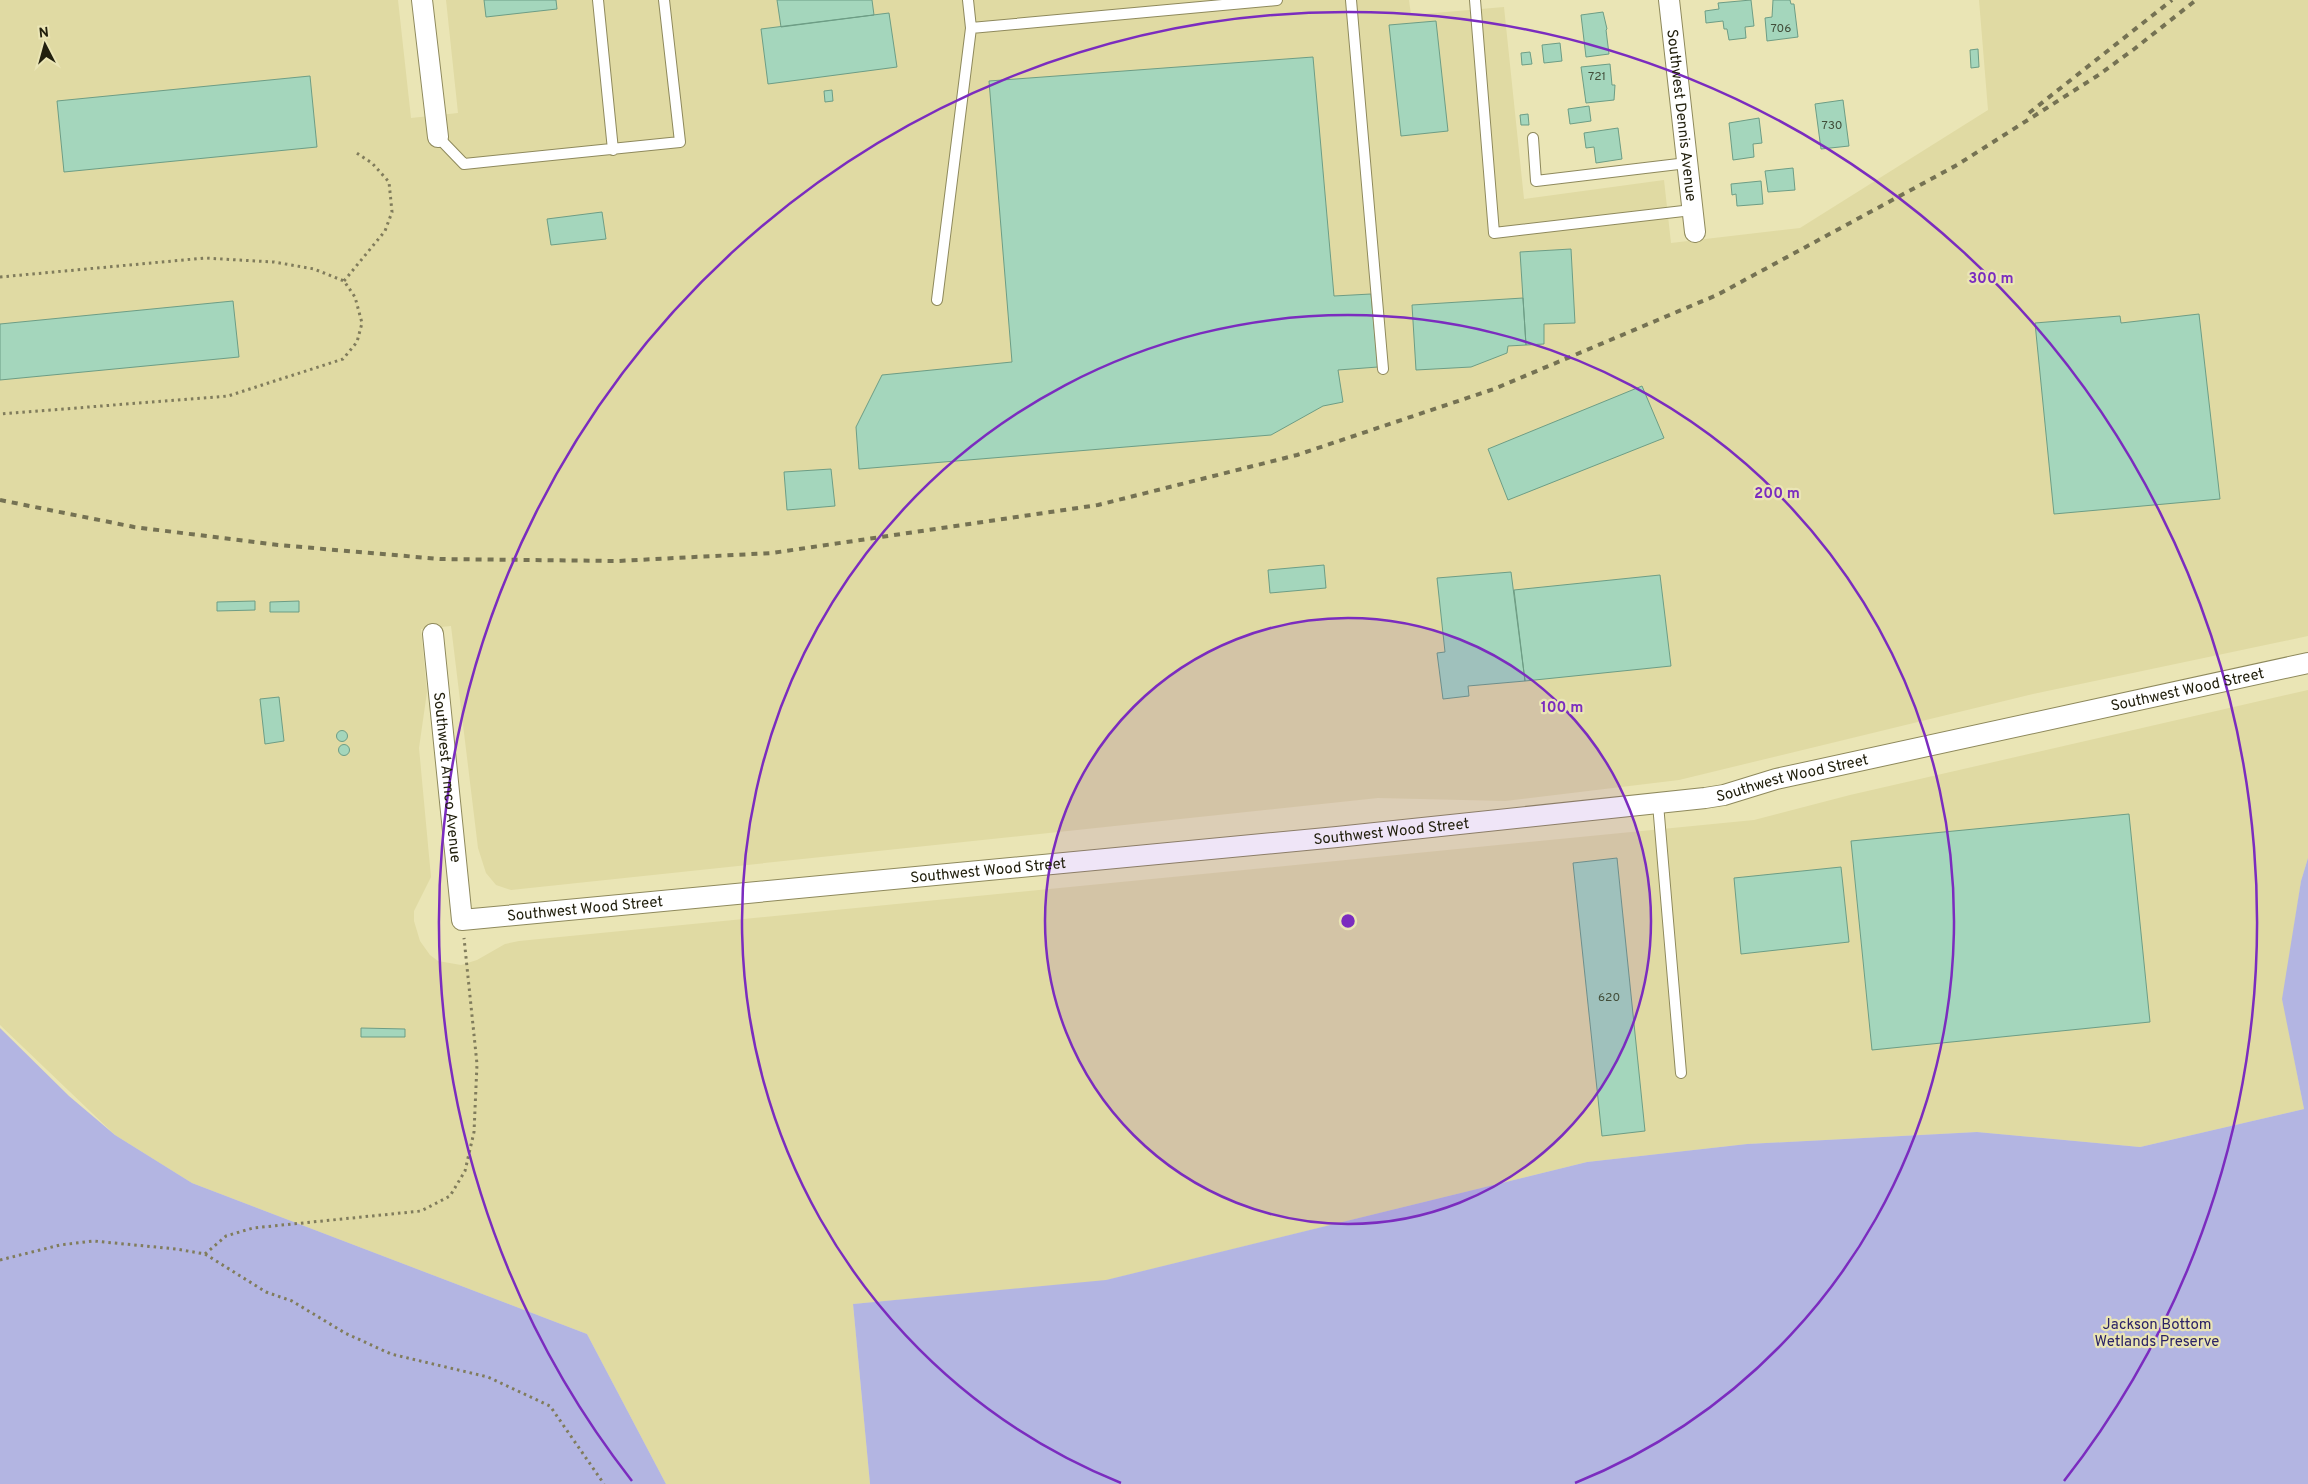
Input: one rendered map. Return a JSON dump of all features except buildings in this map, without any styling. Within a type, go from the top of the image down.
[{"type":"street","points":[[422,0],[438,137]]},
{"type":"street","name":"Southwest Dennis Avenue","points":[[1669,0],[1694,232]]},
{"type":"street","name":"Southwest Armco Avenue","points":[[433,634],[462,920]]},
{"type":"street","name":"Southwest Wood Street","points":[[462,920],[1327,838],[1658,804],[1724,795],[1776,779],[2308,662]]},
{"type":"lane","points":[[598,0],[613,150]]},
{"type":"lane","points":[[438,137],[464,164],[680,142],[664,0]]},
{"type":"lane","points":[[937,300],[971,28],[968,0]]},
{"type":"lane","points":[[971,28],[1277,0]]},
{"type":"lane","points":[[1351,0],[1383,369]]},
{"type":"lane","points":[[1475,0],[1494,233],[1692,210]]},
{"type":"lane","points":[[1534,138],[1536,181],[1687,164]]},
{"type":"lane","points":[[1658,804],[1681,1073]]},
{"type":"path","points":[[344,281],[385,231],[392,212],[389,182],[372,163],[355,152]]},
{"type":"path","points":[[0,277],[205,258],[274,262],[314,269],[344,281],[355,297],[362,323],[357,342],[343,359],[228,396],[0,414]]},
{"type":"path","points":[[205,1254],[226,1236],[253,1228],[420,1212],[450,1196],[465,1171],[474,1132],[477,1074],[470,986],[462,920]]},
{"type":"path","points":[[0,1260],[60,1245],[94,1241],[176,1249],[205,1254],[266,1292],[292,1301],[345,1333],[384,1350],[488,1377],[550,1406],[604,1484]]},
{"type":"shaded area","points":[[0,0],[398,0],[411,118],[458,113],[446,0],[1409,0],[1411,15],[1504,7],[1524,199],[1664,180],[1671,243],[1800,228],[1988,110],[1979,0],[2308,0],[2308,636],[2033,694],[1679,780],[1505,801],[1378,798],[511,890],[496,885],[486,873],[478,848],[451,626],[421,629],[427,692],[419,748],[431,877],[414,911],[414,921],[420,941],[430,955],[438,961],[461,965],[477,960],[505,944],[519,941],[1754,820],[1850,795],[2308,690],[2308,858],[2301,881],[2283,1001],[2304,1109],[2140,1147],[1977,1132],[1747,1144],[1587,1162],[1103,1281],[853,1304],[870,1484],[666,1484],[587,1334],[192,1183],[115,1135],[0,1025]]},
{"type":"green space","name":"Jackson Bottom Wetlands Preserve","points":[[2308,858],[2308,1484],[870,1484],[853,1304],[1106,1280],[1587,1162],[1747,1144],[1977,1132],[2140,1147],[2304,1109],[2282,999],[2301,881]]},
{"type":"green space","points":[[0,1028],[69,1096],[115,1135],[192,1183],[587,1334],[666,1484],[0,1484]]},
{"type":"railway","points":[[2029,113],[2172,0]]},
{"type":"railway","points":[[0,500],[134,527],[278,545],[440,559],[618,561],[772,553],[1098,505],[1297,455],[1494,389],[1717,295],[1957,165],[2097,76],[2196,0]]}]
